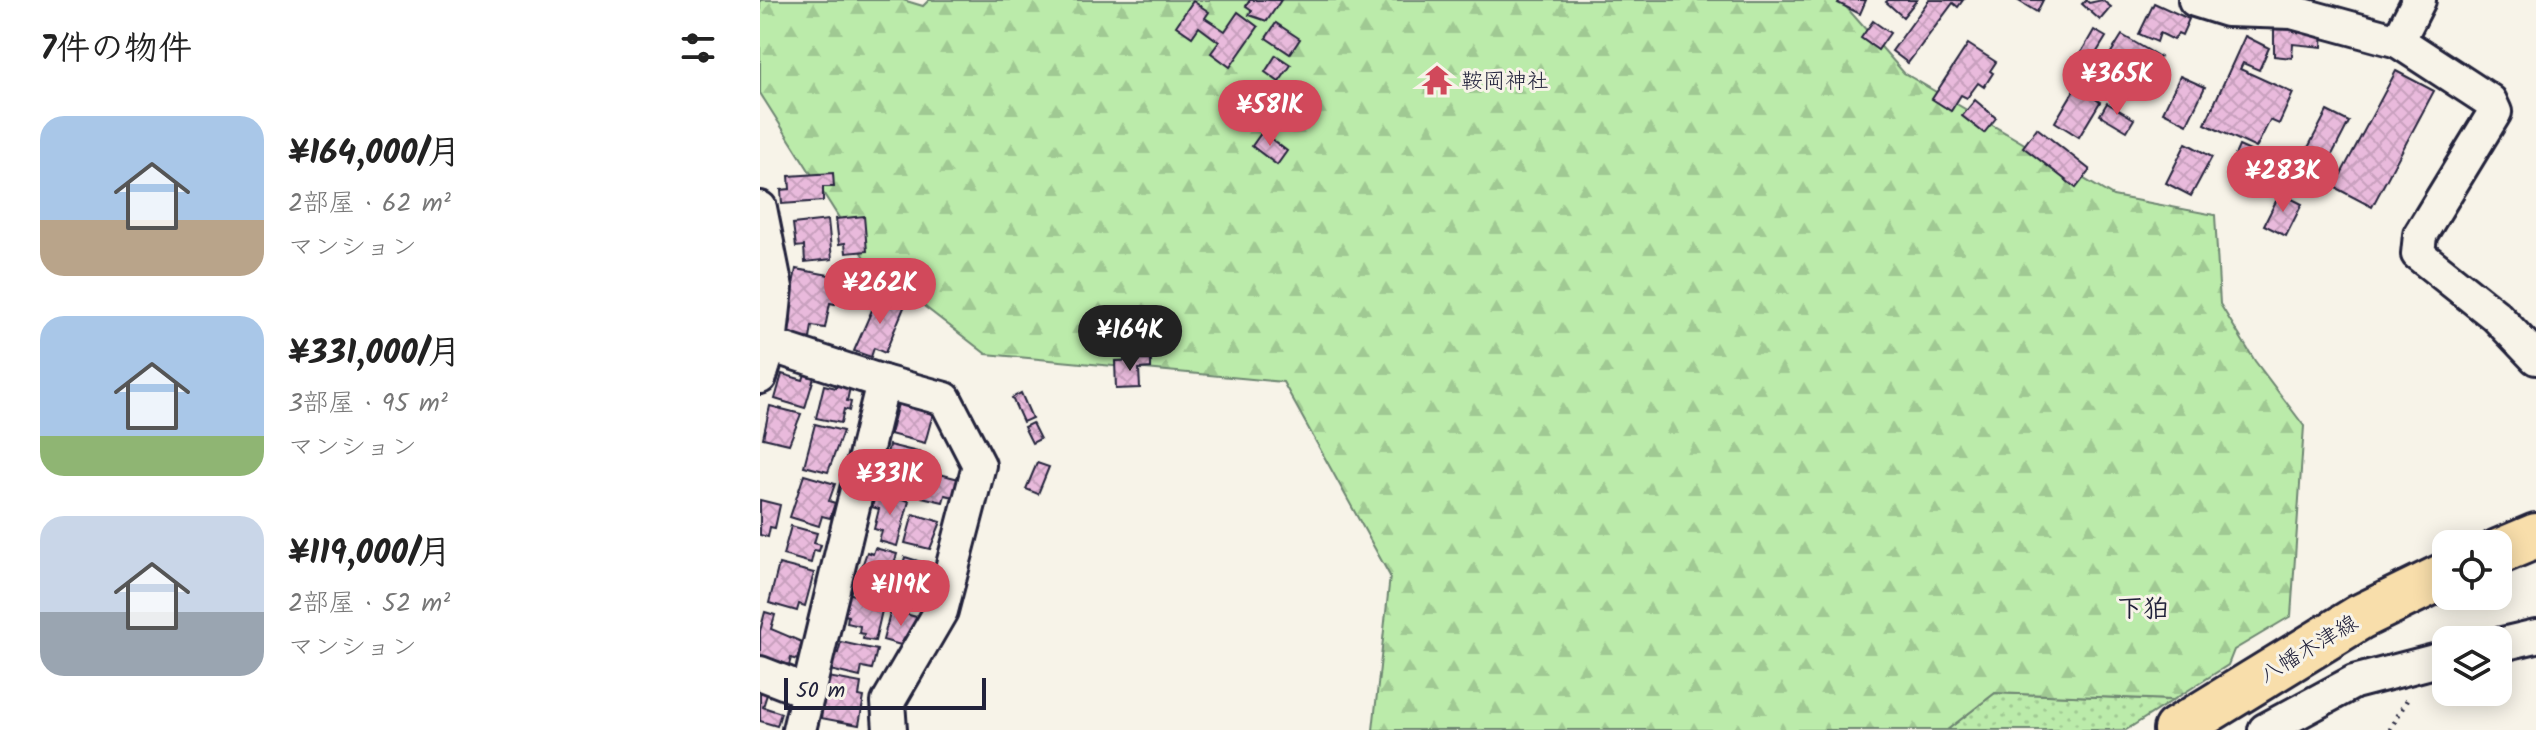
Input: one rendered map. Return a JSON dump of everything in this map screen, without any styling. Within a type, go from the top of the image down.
[{"type":"main road","points":[[2512,546],[2536,536]]},
{"type":"main road","name":"八幡木津線","points":[[2176,730],[2360,617],[2432,582]]},
{"type":"street","points":[[2195,0],[2227,10],[2292,12],[2398,41],[2490,101],[2495,112],[2420,235],[2418,254],[2496,316],[2536,358]]},
{"type":"street","points":[[2398,41],[2419,0]]},
{"type":"street","points":[[760,208],[776,288],[763,363],[883,382],[945,399],[979,465],[941,611],[888,702],[890,730]]},
{"type":"street","points":[[799,730],[883,382]]},
{"type":"street","points":[[2512,642],[2536,636]]},
{"type":"street","points":[[2265,730],[2354,682],[2432,662]]},
{"type":"street","points":[[760,673],[809,692]]},
{"type":"green space","points":[[760,0],[903,0],[923,6],[929,0],[1840,0],[1904,73],[2113,196],[2215,215],[2220,304],[2255,361],[2304,426],[2291,616],[2234,650],[2228,665],[2173,700],[1995,693],[1947,730],[1373,730],[1390,576],[1283,382],[986,354],[867,262],[760,93]]},
{"type":"green space","points":[[1995,693],[2173,700],[2126,730],[1947,730]]},
{"type":"building","points":[[1250,0],[1281,0],[1267,21],[1249,15],[1252,10],[1246,6]]},
{"type":"building","points":[[1840,0],[1866,0],[1860,14],[1838,3]]},
{"type":"building","points":[[1917,0],[1903,17],[1886,2]]},
{"type":"building","points":[[1929,0],[1963,0],[1958,7],[1953,3],[1908,63],[1892,51]]},
{"type":"building","points":[[2017,0],[2043,0],[2037,12]]},
{"type":"building","points":[[2086,0],[2089,3],[2102,0],[2111,7],[2100,20],[2082,4]]},
{"type":"building","points":[[1193,1],[1209,12],[1205,18],[1225,31],[1238,12],[1258,27],[1230,67],[1211,53],[1219,42],[1199,27],[1192,37],[1176,26]]},
{"type":"building","points":[[2154,3],[2189,19],[2182,35],[2178,33],[2174,40],[2160,33],[2157,42],[2139,34]]},
{"type":"building","points":[[1873,21],[1890,33],[1878,50],[1861,38]]},
{"type":"building","points":[[1276,23],[1300,39],[1290,54],[1266,38]]},
{"type":"building","points":[[2274,23],[2323,28],[2322,47],[2293,44],[2292,58],[2274,56]]},
{"type":"building","points":[[2094,30],[2106,37],[2095,55],[2101,58],[2091,75],[2074,65]]},
{"type":"building","points":[[2122,35],[2160,57],[2146,80],[2141,77],[2131,95],[2097,75]]},
{"type":"building","points":[[2245,36],[2269,48],[2259,70],[2243,63],[2240,69],[2293,93],[2279,124],[2270,120],[2256,148],[2205,124]]},
{"type":"building","points":[[1968,44],[1996,62],[1984,87],[1978,83],[1967,98],[1961,95],[1951,111],[1932,99]]},
{"type":"building","points":[[1276,55],[1291,65],[1279,82],[1265,72]]},
{"type":"building","points":[[2396,71],[2434,91],[2372,207],[2334,187]]},
{"type":"building","points":[[2180,76],[2205,87],[2187,124],[2163,112]]},
{"type":"building","points":[[2076,87],[2100,102],[2079,137],[2055,122]]},
{"type":"building","points":[[1975,100],[1996,118],[1984,133],[1962,116]]},
{"type":"building","points":[[2107,103],[2134,119],[2127,131],[2100,115]]},
{"type":"building","points":[[2327,111],[2349,122],[2321,176],[2299,165]]},
{"type":"building","points":[[2037,128],[2090,170],[2076,188],[2023,147]]},
{"type":"building","points":[[1262,132],[1287,151],[1277,165],[1252,146]]},
{"type":"building","points":[[2186,143],[2212,157],[2191,196],[2166,183]]},
{"type":"building","points":[[2239,146],[2257,154],[2249,171],[2232,162]]},
{"type":"building","points":[[833,173],[834,187],[823,187],[823,201],[782,204],[781,190],[790,189],[789,176]]},
{"type":"building","points":[[2280,193],[2302,204],[2286,236],[2264,225]]},
{"type":"building","points":[[864,216],[867,251],[846,253],[845,243],[839,244],[836,219]]},
{"type":"building","points":[[828,220],[832,259],[805,262],[804,246],[796,247],[793,224]]},
{"type":"building","points":[[796,269],[835,276],[833,288],[838,289],[835,304],[830,303],[825,328],[812,326],[810,339],[788,335],[791,321],[786,320]]},
{"type":"building","points":[[879,294],[905,305],[885,353],[874,348],[871,357],[854,351]]},
{"type":"building","points":[[1151,360],[1151,368],[1139,369],[1140,388],[1116,389],[1115,361]]},
{"type":"building","points":[[806,371],[815,374],[805,408],[775,399],[782,374],[803,380]]},
{"type":"building","points":[[837,380],[851,383],[847,401],[851,402],[849,411],[844,409],[841,423],[816,418],[824,385],[836,388]]},
{"type":"building","points":[[1021,393],[1032,418],[1023,422],[1012,398]]},
{"type":"building","points":[[899,400],[934,410],[925,443],[890,434]]},
{"type":"building","points":[[770,406],[801,414],[789,444],[763,438]]},
{"type":"building","points":[[1032,423],[1040,439],[1032,443],[1024,427]]},
{"type":"building","points":[[815,424],[843,431],[828,472],[804,466]]},
{"type":"building","points":[[889,445],[922,453],[918,468],[913,467],[908,488],[889,484],[891,476],[886,474],[889,463],[885,462]]},
{"type":"building","points":[[1037,463],[1049,467],[1038,494],[1026,489]]},
{"type":"building","points":[[924,470],[959,479],[954,497],[945,495],[943,502],[922,497],[925,488],[920,487]]},
{"type":"building","points":[[804,475],[835,484],[829,501],[835,503],[830,518],[822,516],[819,526],[790,517]]},
{"type":"building","points":[[876,492],[909,501],[897,546],[879,541],[882,531],[874,529],[879,509],[872,507]]},
{"type":"building","points":[[760,500],[780,505],[775,528],[770,527],[768,537],[760,535]]},
{"type":"building","points":[[913,514],[941,522],[930,549],[905,543]]},
{"type":"building","points":[[791,526],[817,533],[814,543],[821,545],[819,551],[814,550],[811,563],[783,555]]},
{"type":"building","points":[[875,548],[897,554],[884,595],[862,589],[866,575],[860,572],[867,552],[873,554]]},
{"type":"building","points":[[905,557],[934,566],[926,596],[896,587]]},
{"type":"building","points":[[779,564],[814,573],[805,606],[799,604],[797,611],[769,603]]},
{"type":"building","points":[[847,593],[884,602],[875,641],[863,639],[864,634],[859,633],[860,626],[847,623],[848,616],[842,614]]},
{"type":"building","points":[[891,610],[920,618],[908,647],[883,640]]},
{"type":"building","points":[[765,612],[775,615],[771,629],[802,642],[797,660],[791,658],[789,665],[760,656],[760,631]]},
{"type":"building","points":[[841,642],[877,650],[872,669],[862,667],[860,677],[826,669],[830,651],[838,653]]},
{"type":"building","points":[[828,677],[861,683],[859,696],[864,697],[859,725],[821,718]]},
{"type":"building","points":[[760,688],[768,691],[763,707],[781,713],[777,726],[760,721]]},
{"type":"place","name":"鞍岡神社","points":[[1437,80]]},
{"type":"district","name":"下狛","points":[[2143,608]]}]
